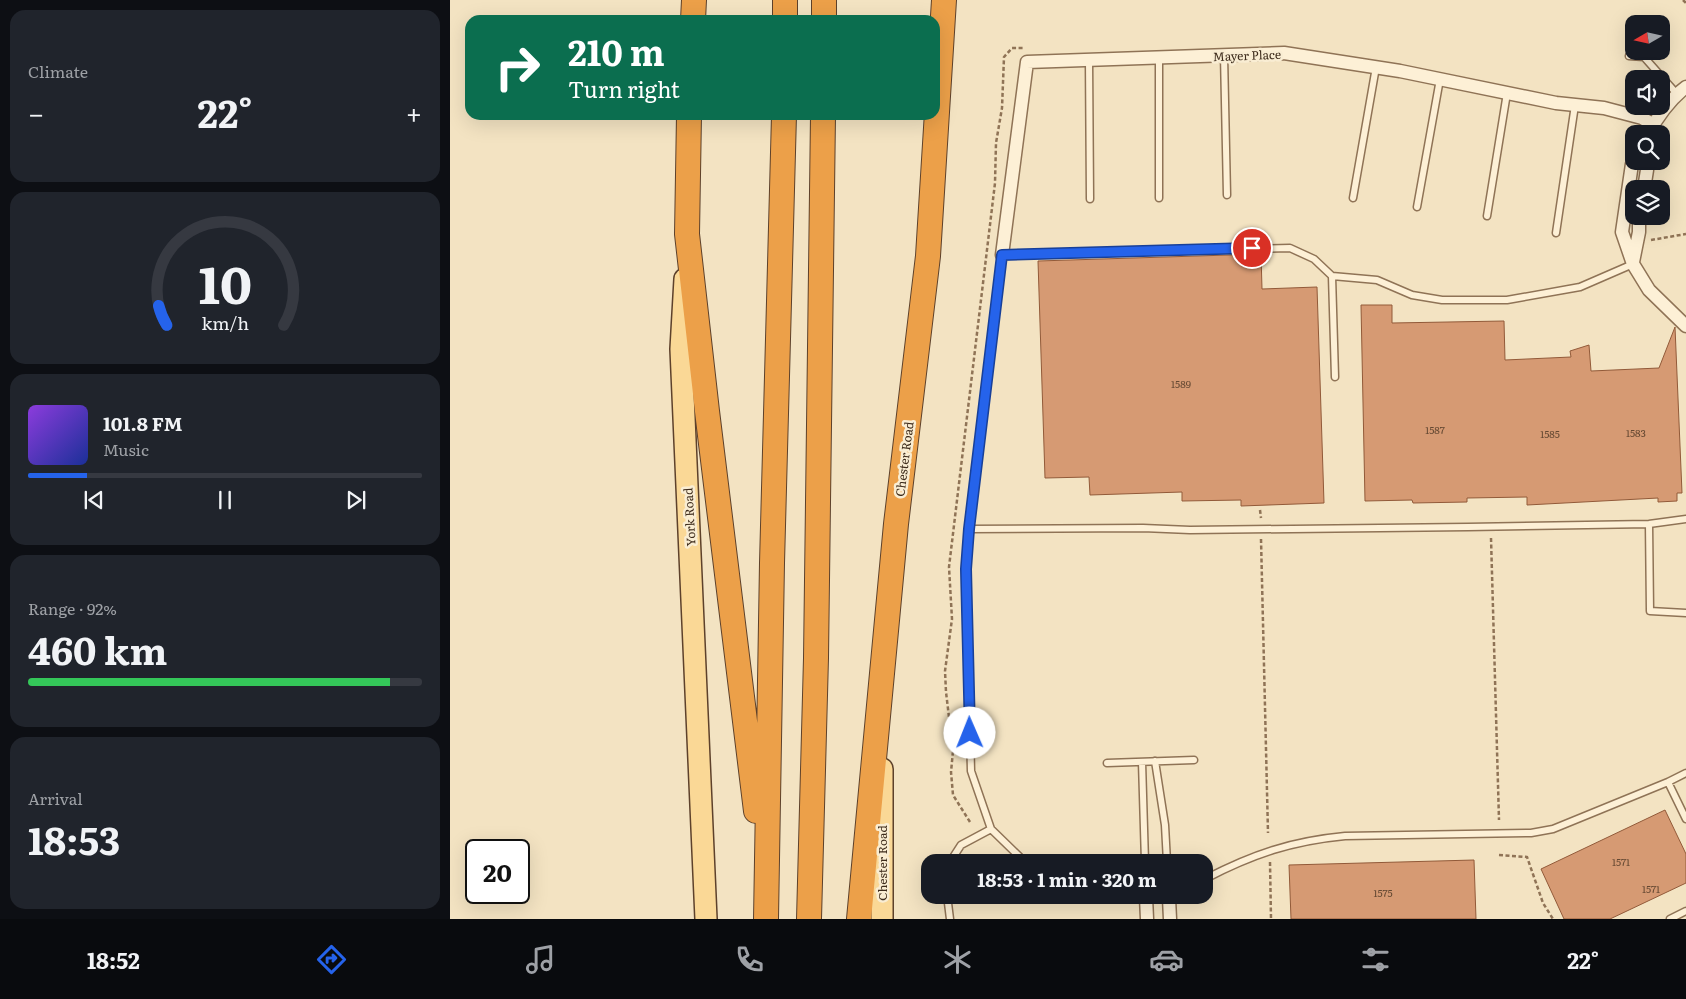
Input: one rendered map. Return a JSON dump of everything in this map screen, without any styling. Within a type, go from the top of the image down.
[{"type":"highway","points":[[693,15],[694,0]]},
{"type":"highway","points":[[785,0],[785,15]]},
{"type":"highway","points":[[824,0],[824,15]]},
{"type":"highway","points":[[936,0],[938,15]]},
{"type":"highway","name":"Chester Road","points":[[940,70],[944,0]]},
{"type":"highway","points":[[940,26],[942,39]]},
{"type":"highway","name":"York Road","points":[[687,234],[689,120]]},
{"type":"highway","points":[[766,909],[772,573],[784,120]]},
{"type":"highway","points":[[809,919],[816,658],[823,120]]},
{"type":"highway","name":"Chester Road","points":[[882,665],[896,524],[928,256],[937,120]]},
{"type":"highway","points":[[687,234],[766,909]]},
{"type":"highway","points":[[859,919],[882,665]]},
{"type":"main road","name":"York Road","points":[[687,234],[681,349],[706,919]]},
{"type":"main road","name":"Chester Road","points":[[882,665],[882,919]]},
{"type":"street","name":"Mayer Place","points":[[1002,255],[1027,62],[1090,58],[1159,58],[1284,53],[1376,67],[1556,104],[1604,108],[1642,118],[1648,125]]},
{"type":"street","points":[[1654,125],[1681,90]]},
{"type":"street","points":[[1631,170],[1622,232],[1633,264],[1649,290],[1686,326]]},
{"type":"street","points":[[1633,264],[1639,225]]},
{"type":"street","points":[[1146,904],[1147,919]]},
{"type":"street","points":[[1170,919],[1171,904]]},
{"type":"lane","points":[[1224,56],[1227,195]]},
{"type":"lane","points":[[1090,58],[1090,199]]},
{"type":"lane","points":[[1159,58],[1159,198]]},
{"type":"lane","points":[[1647,60],[1681,90]]},
{"type":"lane","points":[[1353,198],[1376,67]]},
{"type":"lane","points":[[1417,207],[1440,79]]},
{"type":"lane","points":[[1487,216],[1507,93]]},
{"type":"lane","points":[[1556,233],[1575,105]]},
{"type":"lane","points":[[1017,854],[991,829],[971,771],[966,569],[969,529],[1002,255],[1290,248],[1314,259],[1332,276],[1377,280],[1412,294],[1442,300],[1507,300],[1580,288],[1633,264]]},
{"type":"lane","points":[[1332,276],[1335,377]]},
{"type":"lane","points":[[969,529],[1261,529],[1649,524],[1686,520]]},
{"type":"lane","points":[[1649,524],[1650,611],[1686,613]]},
{"type":"lane","points":[[1108,763],[1194,760]]},
{"type":"lane","points":[[1155,761],[1165,826],[1167,854]]},
{"type":"lane","points":[[1142,762],[1145,854]]},
{"type":"lane","points":[[1213,875],[1236,863],[1272,850],[1321,838],[1531,833],[1553,829],[1686,773]]},
{"type":"lane","points":[[1668,782],[1686,819]]},
{"type":"lane","points":[[955,854],[961,845],[991,829]]},
{"type":"lane","points":[[948,904],[950,919]]},
{"type":"lane","points":[[1670,919],[1686,911]]},
{"type":"path","points":[[1682,0],[1686,4]]},
{"type":"path","points":[[1649,240],[1686,234]]},
{"type":"path","points":[[1260,510],[1268,833]]},
{"type":"path","points":[[1491,526],[1499,820]]},
{"type":"path","points":[[1500,854],[1527,857],[1543,903],[1553,919]]},
{"type":"path","points":[[1270,861],[1271,919]]},
{"type":"building","points":[[1261,254],[1262,289],[1317,287],[1324,503],[1241,506],[1241,500],[1182,501],[1182,492],[1090,495],[1089,477],[1045,478],[1038,261]]},
{"type":"building","points":[[1361,305],[1392,305],[1392,323],[1504,321],[1505,360],[1571,357],[1570,351],[1589,345],[1591,371],[1659,368],[1675,327],[1682,493],[1677,493],[1677,501],[1658,502],[1658,498],[1527,505],[1527,497],[1467,498],[1467,502],[1413,503],[1412,500],[1365,501]]},
{"type":"building","points":[[1665,810],[1686,854],[1686,883],[1610,919],[1564,919],[1541,869]]},
{"type":"building","points":[[1474,860],[1476,919],[1291,919],[1289,865]]},
{"type":"route","points":[[970,733],[966,569],[969,529],[1002,255],[1252,248]]}]
